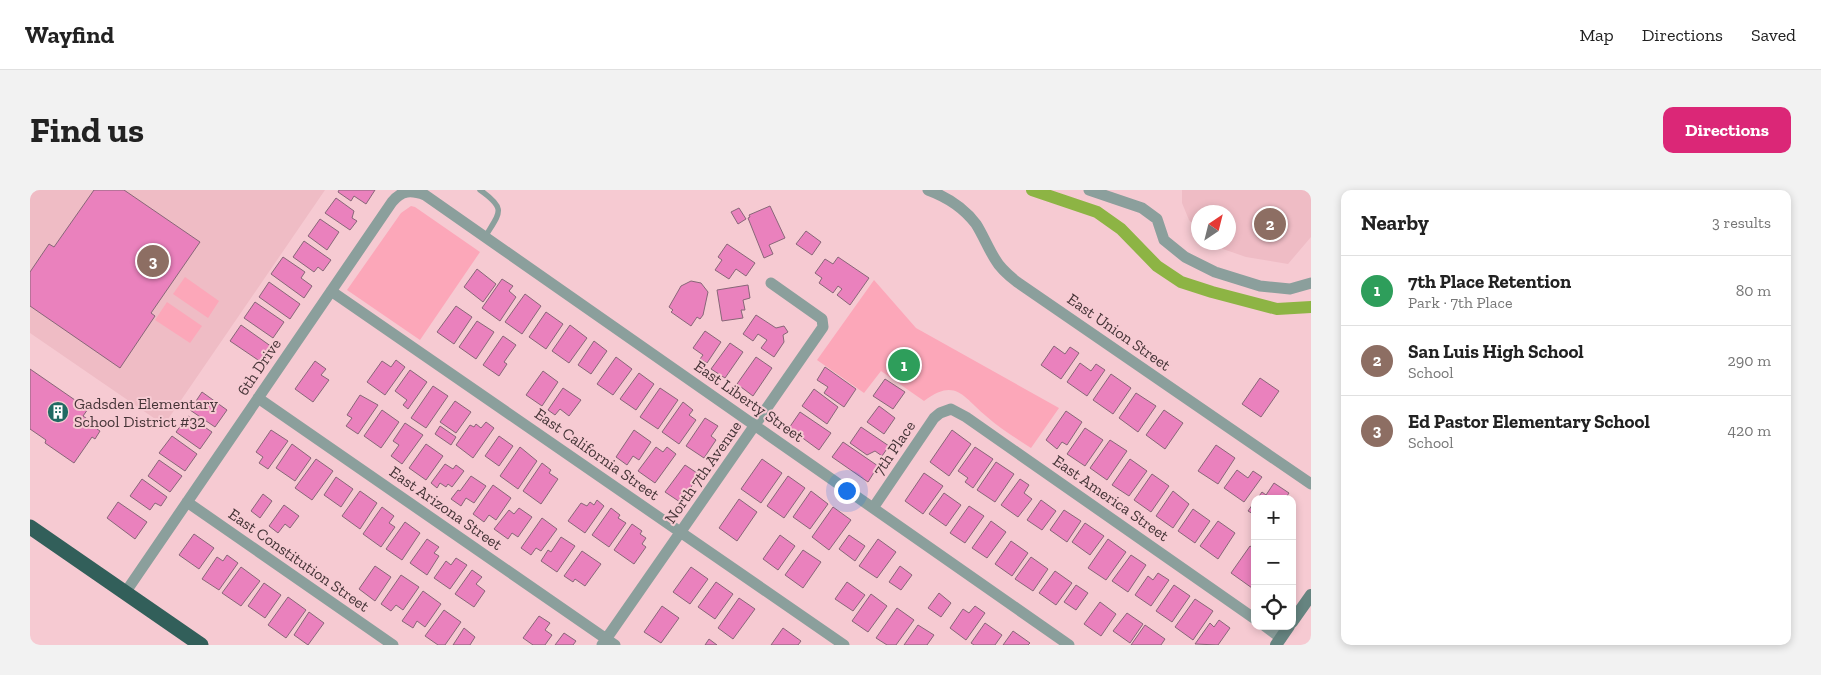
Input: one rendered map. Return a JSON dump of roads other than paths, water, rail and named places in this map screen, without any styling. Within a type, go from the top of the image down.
[{"type":"highway","points":[[30,527],[201,645]]},
{"type":"main road","points":[[1296,616],[1311,594]]},
{"type":"main road","points":[[1279,641],[1286,630]]},
{"type":"street","name":"East Union Street","points":[[928,190],[952,202],[966,214],[976,225],[995,260],[1004,272],[1017,282],[1311,484]]},
{"type":"street","points":[[1089,190],[1142,208],[1157,219],[1164,240],[1185,257],[1215,272],[1260,286],[1290,288],[1311,284]]},
{"type":"street","name":"East Liberty Street","points":[[407,191],[416,191],[425,195],[1069,645]]},
{"type":"street","name":"6th Drive","points":[[125,593],[392,202],[398,194],[407,191]]},
{"type":"street","name":"North 7th Avenue","points":[[608,643],[681,532],[823,327],[822,319],[771,283]]},
{"type":"street","name":"East California Street","points":[[331,291],[844,645]]},
{"type":"street","name":"East Arizona Street","points":[[258,398],[608,643]]},
{"type":"street","name":"East America Street","points":[[945,410],[951,409],[966,417],[1251,616]]},
{"type":"street","name":"7th Place","points":[[874,508],[934,418],[945,410]]},
{"type":"street","name":"East Constitution Street","points":[[187,502],[393,645]]},
{"type":"street","points":[[1269,630],[1279,641]]},
{"type":"lane","points":[[480,190],[495,200],[499,208],[498,215],[485,237]]},
{"type":"waterway","points":[[1032,190],[1097,212],[1121,229],[1157,266],[1181,282],[1277,309],[1311,307]]},
{"type":"place","name":"San Luis High School","points":[[1270,224]]},
{"type":"place","name":"Ed Pastor Elementary School","points":[[153,261]]},
{"type":"place","name":"7th Place Retention","points":[[904,365]]},
{"type":"place","name":"Gadsden Elementary School District #32","points":[[58,412]]}]
